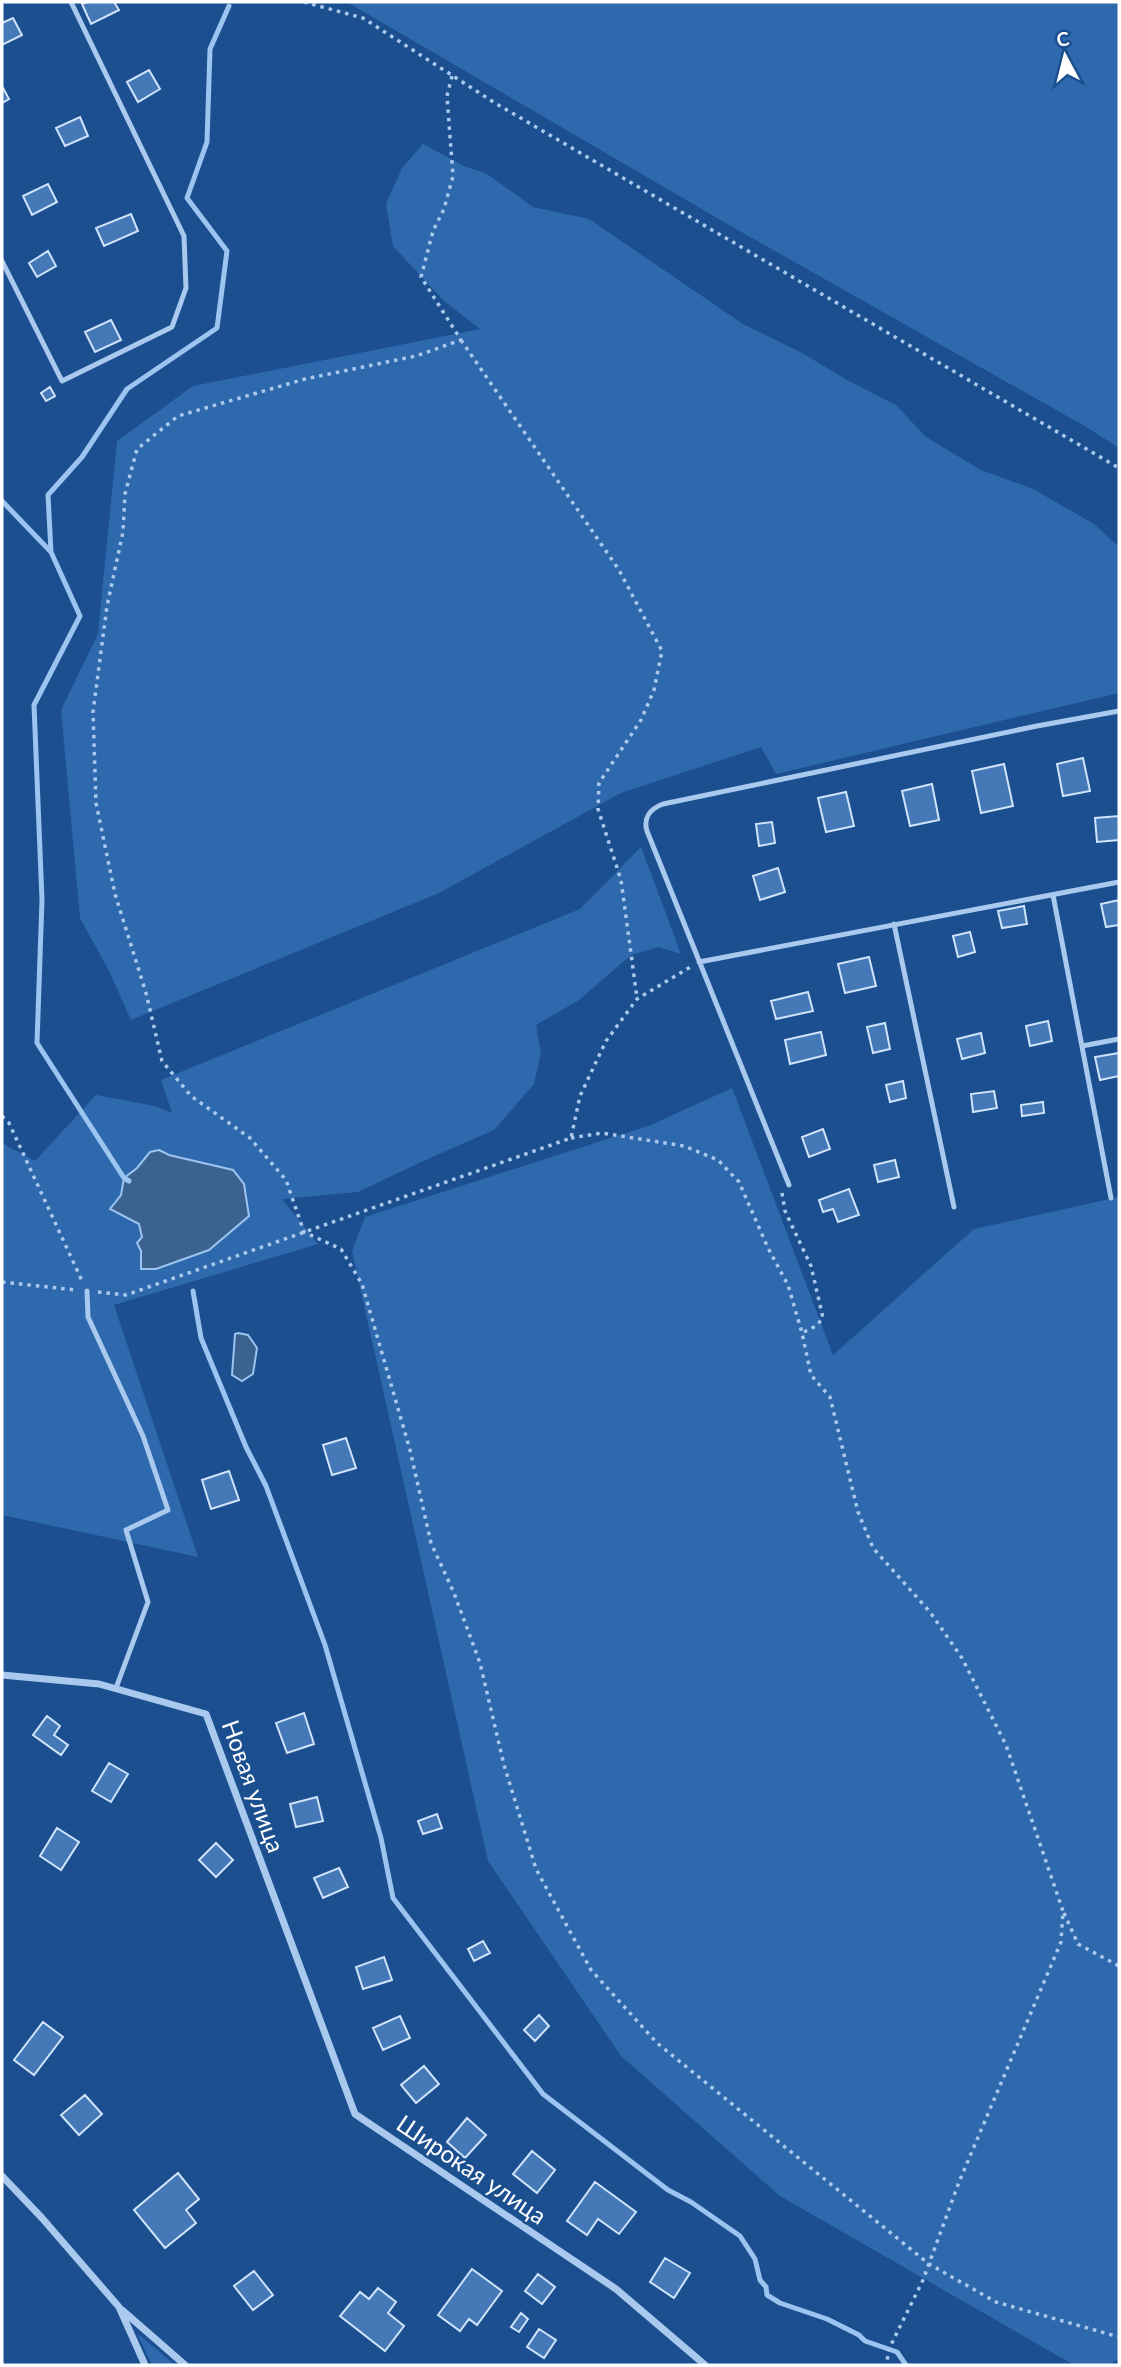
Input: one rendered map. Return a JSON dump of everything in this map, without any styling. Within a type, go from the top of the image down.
[{"type":"street","name":"Новая улица","points":[[2,1675],[99,1684],[206,1714],[294,1950]]},
{"type":"street","name":"Широкая улица","points":[[294,1950],[355,2114],[616,2289],[705,2365]]},
{"type":"street","points":[[2,2176],[119,2307],[185,2365]]},
{"type":"street","points":[[119,2307],[145,2365]]},
{"type":"lane","points":[[2,261],[62,381],[172,327],[186,288],[184,236],[71,2]]},
{"type":"lane","points":[[789,1185],[647,831],[646,820],[655,807],[1119,711]]},
{"type":"lane","points":[[699,962],[1119,882]]},
{"type":"lane","points":[[1053,895],[1111,1198]]},
{"type":"lane","points":[[894,924],[954,1207]]},
{"type":"lane","points":[[1082,1046],[1119,1039]]},
{"type":"lane","points":[[86,1291],[88,1317],[143,1436],[169,1510],[126,1530],[148,1602],[116,1688]]},
{"type":"path","points":[[304,2],[363,18],[495,103],[1119,468]]},
{"type":"path","points":[[452,76],[447,96],[453,176],[444,209],[433,231],[421,277],[461,340],[619,570],[662,652],[654,690],[641,720],[599,783],[598,809],[621,880],[637,999]]},
{"type":"path","points":[[461,340],[416,356],[305,379],[178,416],[137,449],[125,494],[122,532],[107,606],[93,712],[96,803],[115,894],[146,993],[162,1061],[191,1096],[250,1138],[286,1180],[304,1232],[341,1249],[362,1284],[410,1450],[431,1543],[454,1593],[480,1663],[504,1765],[536,1869],[591,1970],[657,2043],[929,2264],[996,2302],[1119,2337]]},
{"type":"path","points":[[572,1138],[580,1096],[606,1041],[637,999],[699,962]]},
{"type":"path","points":[[2,1116],[9,1123],[86,1291]]},
{"type":"path","points":[[2,1282],[126,1295],[572,1138],[602,1133],[684,1146],[718,1160],[739,1182],[768,1248],[788,1285],[811,1375],[830,1397],[858,1513],[873,1548],[930,1612],[962,1658],[1006,1745],[1063,1911],[1078,1944],[1119,1966]]},
{"type":"path","points":[[789,1185],[781,1187],[785,1211],[811,1266],[823,1318],[816,1326],[802,1332]]},
{"type":"path","points":[[887,2365],[888,2351],[905,2320],[929,2264],[959,2182],[1061,1942],[1063,1911]]},
{"type":"shaded area","points":[[347,2],[1119,2],[1119,448],[729,225]]},
{"type":"shaded area","points":[[423,144],[464,166],[487,174],[533,207],[589,219],[743,324],[896,405],[926,437],[981,470],[1033,489],[1094,524],[1119,547],[1119,693],[776,774],[761,747],[621,793],[439,893],[131,1020],[109,971],[80,918],[61,710],[98,634],[117,441],[193,386],[480,329],[443,300],[393,246],[386,204],[402,168]]},
{"type":"shaded area","points":[[641,847],[681,954],[659,947],[631,955],[579,1000],[536,1025],[541,1053],[534,1084],[494,1130],[358,1192],[282,1199],[318,1244],[114,1305],[198,1557],[2,1515],[2,1143],[35,1161],[96,1095],[155,1106],[172,1113],[161,1080],[580,909]]},
{"type":"shaded area","points":[[732,1088],[833,1355],[974,1229],[1119,1197],[1119,2357],[1111,2365],[1074,2365],[780,2196],[621,2056],[488,1861],[352,1251],[365,1217],[651,1125]]},
{"type":"shaded area","points":[[159,1150],[169,1155],[233,1170],[244,1184],[249,1216],[209,1250],[156,1269],[141,1269],[141,1251],[137,1243],[142,1237],[139,1224],[110,1209],[121,1195],[124,1178],[137,1168],[150,1152]]},
{"type":"shaded area","points":[[235,1334],[248,1335],[257,1348],[253,1374],[242,1381],[232,1375]]},
{"type":"shaded area","points":[[137,2333],[175,2365],[152,2365]]},
{"type":"building","points":[[114,2],[119,10],[91,24],[82,4]]},
{"type":"building","points":[[13,18],[22,35],[2,45],[2,23]]},
{"type":"building","points":[[149,70],[160,89],[138,102],[127,82]]},
{"type":"building","points":[[2,86],[9,99],[2,103]]},
{"type":"building","points":[[80,117],[88,136],[65,146],[56,128]]},
{"type":"building","points":[[48,184],[57,202],[32,215],[23,196]]},
{"type":"building","points":[[131,214],[138,231],[104,246],[96,228]]},
{"type":"building","points":[[48,251],[56,266],[37,277],[29,263]]},
{"type":"building","points":[[111,320],[121,340],[95,352],[85,332]]},
{"type":"building","points":[[50,387],[55,396],[46,401],[41,393]]},
{"type":"building","points":[[1083,758],[1090,791],[1063,796],[1057,764]]},
{"type":"building","points":[[1004,764],[1013,806],[981,813],[972,771]]},
{"type":"building","points":[[932,784],[939,820],[910,826],[902,791]]},
{"type":"building","points":[[846,792],[854,826],[826,832],[818,798]]},
{"type":"building","points":[[1119,816],[1119,840],[1097,842],[1095,818]]},
{"type":"building","points":[[772,822],[775,843],[759,846],[756,824]]},
{"type":"building","points":[[778,868],[785,892],[760,900],[753,876]]},
{"type":"building","points":[[1119,900],[1119,925],[1106,927],[1101,904]]},
{"type":"building","points":[[1024,906],[1027,924],[1002,928],[998,911]]},
{"type":"building","points":[[970,932],[975,952],[958,957],[953,936]]},
{"type":"building","points":[[869,957],[876,986],[845,993],[838,964]]},
{"type":"building","points":[[808,992],[813,1011],[776,1019],[771,1001]]},
{"type":"building","points":[[1048,1021],[1052,1041],[1030,1046],[1026,1026]]},
{"type":"building","points":[[885,1023],[890,1049],[873,1053],[867,1027]]},
{"type":"building","points":[[821,1032],[826,1055],[790,1064],[785,1040]]},
{"type":"building","points":[[981,1033],[985,1053],[962,1059],[957,1039]]},
{"type":"building","points":[[1119,1053],[1119,1076],[1100,1080],[1095,1057]]},
{"type":"building","points":[[903,1081],[906,1098],[890,1102],[886,1085]]},
{"type":"building","points":[[994,1091],[997,1108],[973,1112],[971,1094]]},
{"type":"building","points":[[1043,1102],[1044,1113],[1022,1116],[1021,1105]]},
{"type":"building","points":[[823,1129],[830,1149],[809,1157],[802,1137]]},
{"type":"building","points":[[895,1160],[899,1177],[878,1182],[874,1165]]},
{"type":"building","points":[[849,1189],[859,1215],[838,1222],[833,1209],[823,1212],[819,1200]]},
{"type":"building","points":[[346,1438],[356,1468],[332,1475],[323,1445]]},
{"type":"building","points":[[229,1471],[239,1500],[211,1509],[202,1480]]},
{"type":"building","points":[[304,1713],[314,1744],[287,1753],[276,1723]]},
{"type":"building","points":[[47,1716],[60,1726],[54,1735],[68,1745],[61,1755],[33,1735]]},
{"type":"building","points":[[109,1763],[128,1774],[111,1802],[92,1791]]},
{"type":"building","points":[[317,1797],[323,1821],[296,1827],[290,1804]]},
{"type":"building","points":[[437,1814],[442,1828],[423,1834],[418,1821]]},
{"type":"building","points":[[57,1828],[79,1842],[61,1870],[40,1856]]},
{"type":"building","points":[[216,1843],[233,1860],[216,1877],[199,1860]]},
{"type":"building","points":[[339,1868],[348,1887],[323,1898],[314,1878]]},
{"type":"building","points":[[483,1941],[490,1953],[474,1961],[468,1949]]},
{"type":"building","points":[[384,1957],[392,1980],[363,1989],[356,1967]]},
{"type":"building","points":[[539,2015],[549,2026],[535,2041],[524,2030]]},
{"type":"building","points":[[400,2016],[410,2038],[383,2050],[373,2028]]},
{"type":"building","points":[[43,2022],[63,2037],[34,2075],[14,2060]]},
{"type":"building","points":[[424,2066],[439,2084],[416,2103],[401,2085]]},
{"type":"building","points":[[85,2095],[102,2114],[79,2135],[61,2115]]},
{"type":"building","points":[[467,2118],[486,2135],[465,2158],[447,2142]]},
{"type":"building","points":[[532,2151],[555,2170],[537,2193],[513,2174]]},
{"type":"building","points":[[178,2173],[199,2199],[186,2210],[196,2223],[165,2248],[134,2210]]},
{"type":"building","points":[[595,2182],[636,2212],[619,2234],[598,2219],[587,2235],[567,2221]]},
{"type":"building","points":[[665,2258],[690,2273],[674,2298],[650,2282]]},
{"type":"building","points":[[472,2269],[502,2291],[477,2325],[469,2319],[460,2331],[438,2315]]},
{"type":"building","points":[[254,2271],[273,2295],[253,2310],[234,2286]]},
{"type":"building","points":[[538,2274],[555,2287],[542,2304],[525,2291]]},
{"type":"building","points":[[378,2288],[396,2302],[388,2313],[404,2326],[385,2351],[340,2316],[360,2292],[369,2299]]},
{"type":"building","points":[[521,2313],[528,2319],[519,2332],[511,2327]]},
{"type":"building","points":[[539,2329],[556,2340],[544,2358],[527,2347]]},
{"type":"waterway","points":[[51,552],[48,495],[82,457],[127,389],[217,328],[227,251],[187,198],[207,142],[210,49],[229,6]]},
{"type":"waterway","points":[[2,501],[51,552],[80,616],[34,705],[42,900],[37,1043],[124,1178],[129,1181]]},
{"type":"waterway","points":[[193,1291],[201,1338],[246,1447],[266,1486],[325,1645],[381,1838],[393,1898],[543,2094],[668,2190],[691,2202],[740,2236],[755,2259],[767,2295],[780,2303],[827,2319],[859,2335],[865,2341],[897,2352],[906,2365]]}]
